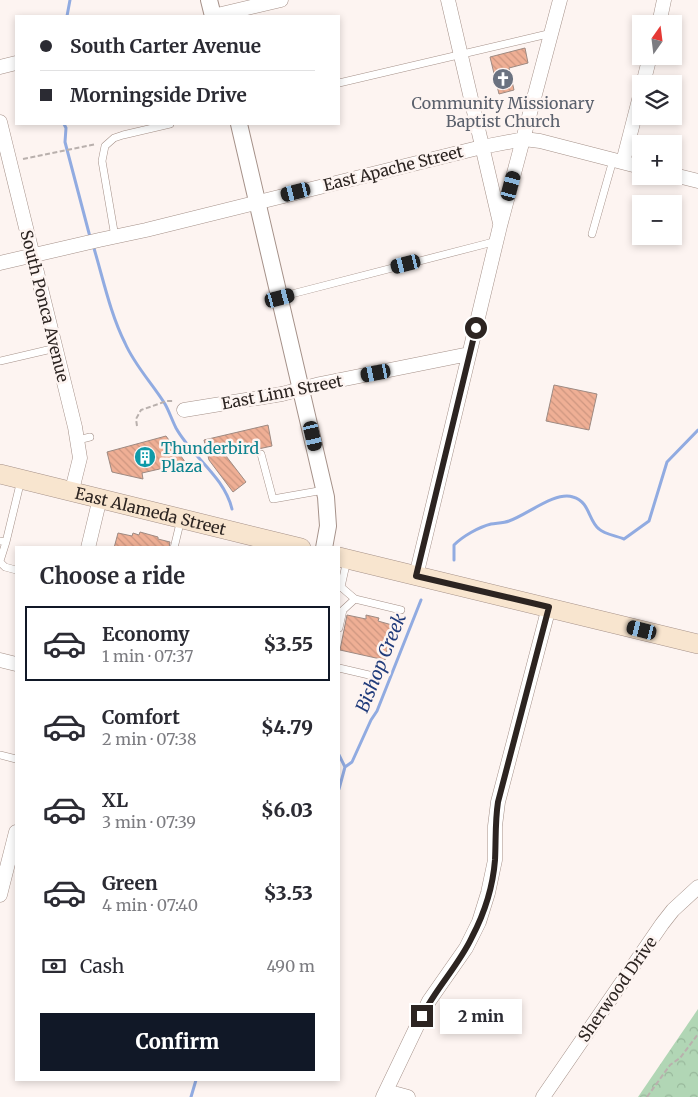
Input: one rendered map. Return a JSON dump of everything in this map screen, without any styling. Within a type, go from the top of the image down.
[{"type":"main road","name":"East Alameda Street","points":[[0,474],[181,518],[263,543],[286,546]]},
{"type":"main road","points":[[343,558],[698,644]]},
{"type":"street","points":[[209,0],[213,15]]},
{"type":"street","points":[[217,15],[281,0]]},
{"type":"street","points":[[448,0],[500,226]]},
{"type":"street","points":[[416,576],[500,226],[560,0]]},
{"type":"street","points":[[660,15],[664,0]]},
{"type":"street","points":[[0,67],[15,63]]},
{"type":"street","points":[[618,160],[632,119]]},
{"type":"street","name":"South Ponca Avenue","points":[[0,122],[56,348],[84,438],[72,490]]},
{"type":"street","points":[[239,125],[325,490],[328,526],[324,546]]},
{"type":"street","name":"East Apache Street","points":[[0,263],[146,230],[482,147],[524,139],[540,141],[632,164]]},
{"type":"street","points":[[682,177],[698,182]]},
{"type":"street","name":"East Linn Street","points":[[184,410],[302,389],[469,354]]},
{"type":"street","points":[[88,546],[100,498]]},
{"type":"street","points":[[408,1097],[384,1094],[429,1001],[466,948],[483,910],[495,860],[498,802],[549,607]]},
{"type":"street","points":[[0,660],[15,664]]},
{"type":"street","points":[[0,895],[6,849],[15,834]]},
{"type":"street","name":"Sherwood Drive","points":[[543,1097],[662,924],[673,910],[698,887]]},
{"type":"lane","points":[[340,84],[552,33]]},
{"type":"lane","points":[[115,236],[110,217],[102,161],[105,146],[123,135],[166,125]]},
{"type":"lane","points":[[592,234],[618,160]]},
{"type":"lane","points":[[280,298],[497,241]]},
{"type":"lane","points":[[0,361],[56,348]]},
{"type":"lane","points":[[262,454],[273,499],[325,490]]},
{"type":"lane","points":[[15,570],[5,567],[0,562],[3,542],[22,479]]},
{"type":"lane","points":[[174,546],[181,518]]},
{"type":"lane","points":[[343,558],[340,587],[355,599],[401,610]]},
{"type":"lane","points":[[340,624],[343,610],[355,599]]},
{"type":"lane","points":[[340,668],[369,675]]},
{"type":"lane","points":[[0,755],[15,759]]},
{"type":"path","points":[[10,162],[109,142]]},
{"type":"path","points":[[137,426],[136,419],[141,410],[167,401]]},
{"type":"path","points":[[647,1097],[670,1065],[680,1058],[698,1034]]},
{"type":"green space","points":[[698,1009],[698,1097],[638,1097]]},
{"type":"building","name":"Community Missionary Baptist Church","points":[[525,48],[528,63],[509,68],[514,90],[499,94],[490,57]]},
{"type":"building","points":[[554,385],[597,394],[589,430],[546,421]]},
{"type":"building","points":[[268,425],[272,446],[226,456],[246,482],[233,492],[209,460],[204,440]]},
{"type":"building","name":"Thunderbird Plaza","points":[[166,436],[186,463],[142,473],[143,479],[112,472],[107,452]]},
{"type":"building","points":[[140,532],[158,537],[158,539],[170,542],[169,546],[115,546],[118,533],[132,536],[133,533],[139,535]]},
{"type":"building","points":[[347,615],[366,619],[366,615],[379,618],[378,621],[392,625],[385,660],[340,650]]},
{"type":"waterway","points":[[67,15],[70,0]]},
{"type":"waterway","points":[[64,125],[65,142],[90,237]]},
{"type":"waterway","points":[[93,245],[111,308],[129,351],[165,404],[176,428],[222,487],[232,509]]},
{"type":"waterway","name":"Bishop Creek","points":[[454,560],[454,545],[471,532],[486,525],[509,521],[550,500],[566,496],[579,499],[586,507],[595,525],[601,531],[624,539],[649,521],[667,462],[698,430]]},
{"type":"waterway","name":"Bishop Creek","points":[[345,767],[352,762],[377,711],[421,600]]},
{"type":"waterway","points":[[340,757],[345,767]]},
{"type":"waterway","name":"Bishop Creek","points":[[340,785],[345,767]]},
{"type":"waterway","name":"Bishop Creek","points":[[191,1097],[196,1081]]},
{"type":"place","name":"Community Missionary Baptist Church","points":[[503,79]]},
{"type":"place","name":"Thunderbird Plaza","points":[[145,457]]},
{"type":"route","points":[[422,1016],[429,1001],[472,938],[483,910],[495,860],[498,802],[549,607],[416,576],[476,328]]}]
